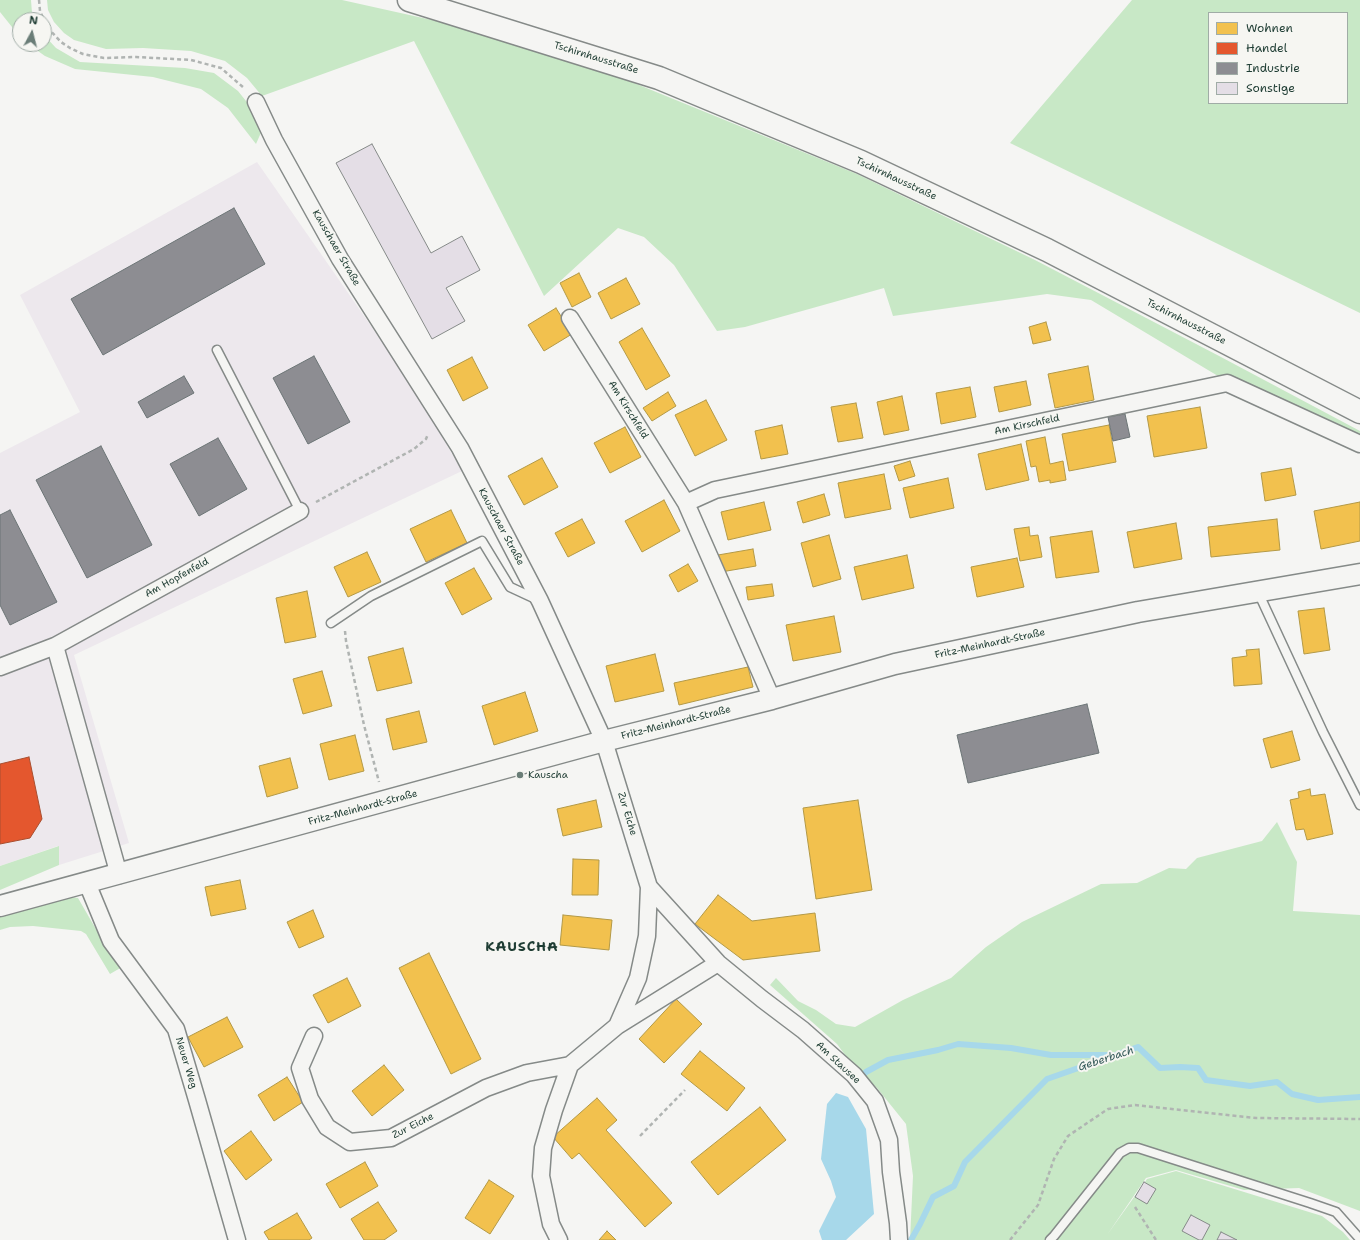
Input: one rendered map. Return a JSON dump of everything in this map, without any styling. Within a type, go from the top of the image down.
[{"type":"main road","name":"Tschirnhausstraße","points":[[409,0],[659,78],[861,162],[1047,250],[1360,412]]},
{"type":"street","name":"Kauschaer Straße","points":[[256,102],[274,140],[340,259],[460,448],[540,601],[604,741]]},
{"type":"street","name":"Am Kirschfeld","points":[[570,318],[686,502],[772,699]]},
{"type":"street","name":"Am Kirschfeld","points":[[686,502],[715,490],[1226,383],[1360,444]]},
{"type":"street","name":"Am Hopfenfeld","points":[[0,667],[54,646],[300,511]]},
{"type":"street","name":"Fritz-Meinhardt-Straße","points":[[0,906],[119,875],[604,741],[772,699],[895,664],[1138,612],[1360,574]]},
{"type":"street","points":[[54,646],[119,875]]},
{"type":"street","name":"Zur Eiche","points":[[604,741],[649,887],[647,936],[638,978],[616,1026]]},
{"type":"street","name":"Neuer Weg","points":[[87,883],[111,941],[176,1029],[237,1240]]},
{"type":"street","name":"Zur Eiche","points":[[649,887],[718,963],[762,999]]},
{"type":"street","name":"Zur Eiche","points":[[314,1036],[300,1068],[310,1099],[327,1127],[350,1142],[391,1138],[486,1088],[527,1073],[570,1065],[616,1026],[718,963]]},
{"type":"street","name":"Am Stausee","points":[[762,999],[803,1030],[854,1075],[875,1101],[889,1140],[891,1172],[899,1237]]},
{"type":"street","points":[[559,1240],[551,1224],[541,1176],[543,1148],[554,1110],[570,1065]]},
{"type":"lane","points":[[217,350],[300,511]]},
{"type":"lane","points":[[331,623],[371,596],[482,541],[510,587],[540,601]]},
{"type":"lane","points":[[1258,592],[1322,732],[1360,805]]},
{"type":"lane","points":[[1050,1240],[1120,1153],[1129,1148],[1138,1148],[1336,1212],[1360,1239]]},
{"type":"path","points":[[39,0],[40,12]]},
{"type":"path","points":[[52,32],[61,42],[83,54],[104,58],[136,57],[191,60],[221,68],[242,85],[256,102]]},
{"type":"path","points":[[300,511],[414,449],[426,439],[436,410]]},
{"type":"path","points":[[344,615],[346,641],[364,725],[384,802]]},
{"type":"path","points":[[640,1136],[685,1090]]},
{"type":"path","points":[[1010,1240],[1038,1205],[1054,1159],[1068,1136],[1108,1109],[1135,1105],[1256,1118],[1360,1119]]},
{"type":"path","points":[[1135,1207],[1156,1240]]},
{"type":"shaded area","points":[[257,162],[410,382],[462,471],[74,655],[129,843],[59,865],[58,846],[0,866],[0,453],[80,412],[20,295]]},
{"type":"green space","points":[[0,0],[31,0],[32,12],[12,12],[12,27],[0,12]]},
{"type":"green space","points":[[47,0],[342,0],[468,28],[595,67],[857,174],[1035,260],[1360,431],[1360,437],[1238,379],[1218,376],[1091,300],[1047,294],[893,316],[884,288],[745,327],[717,331],[674,265],[644,237],[618,228],[544,296],[414,41],[262,96],[247,78],[225,61],[191,51],[143,48],[106,49],[74,40],[64,33],[54,22],[52,12],[49,12]]},
{"type":"green space","points":[[1132,0],[1360,0],[1360,313],[1010,143]]},
{"type":"green space","points":[[52,44],[56,48],[80,62],[185,68],[214,73],[238,91],[250,106],[263,128],[256,144],[228,108],[201,89],[153,77],[75,69],[39,52],[52,52]]},
{"type":"green space","points":[[1277,822],[1297,862],[1293,911],[1360,915],[1360,1211],[1299,1188],[1244,1190],[1176,1170],[1146,1178],[1107,1235],[1147,1179],[1176,1171],[1322,1216],[1343,1232],[1350,1240],[910,1240],[913,1176],[906,1124],[877,1088],[851,1063],[837,1044],[770,985],[776,978],[798,1001],[816,1010],[836,1024],[855,1027],[903,1000],[951,978],[986,947],[1022,922],[1101,884],[1137,883],[1169,868],[1186,869],[1197,858],[1262,841]]},
{"type":"green space","points":[[59,846],[59,865],[0,890],[0,866]]},
{"type":"green space","points":[[65,896],[78,898],[108,950],[122,967],[110,974],[86,934],[81,931],[33,926],[10,927],[0,930],[0,914]]},
{"type":"water","points":[[836,1093],[848,1097],[866,1129],[874,1214],[846,1240],[822,1240],[819,1231],[836,1197],[831,1181],[821,1159],[827,1104]]},
{"type":"building: Wohnen","points":[[579,273],[591,297],[572,307],[560,283]]},
{"type":"building: Wohnen","points":[[626,278],[640,304],[611,319],[598,293]]},
{"type":"building: Wohnen","points":[[556,308],[572,334],[544,351],[528,325]]},
{"type":"building: Wohnen","points":[[1046,322],[1051,340],[1033,344],[1029,327]]},
{"type":"building: Wohnen","points":[[642,328],[670,376],[646,390],[619,342]]},
{"type":"building: Wohnen","points":[[472,357],[488,388],[463,401],[447,370]]},
{"type":"building: Wohnen","points":[[1088,366],[1094,400],[1055,408],[1048,374]]},
{"type":"building: Wohnen","points":[[1026,381],[1031,405],[999,412],[994,387]]},
{"type":"building: Wohnen","points":[[970,387],[976,417],[941,424],[936,393]]},
{"type":"building: Wohnen","points":[[668,392],[676,406],[652,421],[643,408]]},
{"type":"building: Wohnen","points":[[902,396],[909,430],[884,435],[877,402]]},
{"type":"building: Wohnen","points":[[706,400],[727,440],[695,456],[675,415]]},
{"type":"building: Wohnen","points":[[856,403],[863,438],[838,442],[831,407]]},
{"type":"building: Wohnen","points":[[1200,407],[1207,448],[1154,457],[1147,416]]},
{"type":"building: Wohnen","points":[[782,425],[788,454],[761,459],[755,431]]},
{"type":"building: Wohnen","points":[[1109,425],[1116,462],[1069,471],[1062,434]]},
{"type":"building: Wohnen","points":[[625,427],[641,457],[610,473],[594,443]]},
{"type":"building: Wohnen","points":[[1045,437],[1050,464],[1063,461],[1066,480],[1050,483],[1050,480],[1039,482],[1036,466],[1031,467],[1026,441]]},
{"type":"building: Wohnen","points":[[1021,444],[1029,480],[986,490],[978,454]]},
{"type":"building: Wohnen","points":[[542,458],[558,487],[524,505],[508,476]]},
{"type":"building: Wohnen","points":[[910,461],[915,476],[899,481],[894,466]]},
{"type":"building: Wohnen","points":[[1291,468],[1296,495],[1265,501],[1261,473]]},
{"type":"building: Wohnen","points":[[884,474],[891,509],[845,518],[838,483]]},
{"type":"building: Wohnen","points":[[948,478],[954,508],[910,518],[903,488]]},
{"type":"building: Wohnen","points":[[824,494],[830,515],[803,523],[797,502]]},
{"type":"building: Wohnen","points":[[664,500],[680,531],[642,552],[625,521]]},
{"type":"building: Wohnen","points":[[764,502],[771,530],[728,540],[721,512]]},
{"type":"building: Wohnen","points":[[1360,502],[1360,541],[1321,549],[1314,511]]},
{"type":"building: Wohnen","points":[[451,510],[467,543],[426,562],[410,529]]},
{"type":"building: Wohnen","points":[[582,519],[595,543],[568,557],[555,533]]},
{"type":"building: Wohnen","points":[[1277,519],[1280,550],[1211,557],[1208,527]]},
{"type":"building: Wohnen","points":[[1176,523],[1182,559],[1134,568],[1127,532]]},
{"type":"building: Wohnen","points":[[1029,527],[1030,536],[1038,535],[1042,557],[1020,561],[1014,529]]},
{"type":"building: Wohnen","points":[[1092,531],[1099,572],[1056,578],[1050,537]]},
{"type":"building: Wohnen","points":[[829,535],[841,579],[813,587],[801,543]]},
{"type":"building: Wohnen","points":[[753,549],[756,566],[721,572],[718,555]]},
{"type":"building: Wohnen","points":[[367,552],[381,582],[348,597],[334,567]]},
{"type":"building: Wohnen","points":[[907,555],[914,588],[862,600],[854,567]]},
{"type":"building: Wohnen","points":[[1017,558],[1024,587],[977,597],[971,567]]},
{"type":"building: Wohnen","points":[[688,564],[698,581],[678,592],[669,575]]},
{"type":"building: Wohnen","points":[[474,568],[492,599],[462,615],[445,583]]},
{"type":"building: Wohnen","points":[[772,584],[774,596],[748,600],[746,587]]},
{"type":"building: Wohnen","points":[[307,591],[316,637],[285,643],[276,598]]},
{"type":"building: Wohnen","points":[[1324,608],[1330,650],[1304,654],[1298,611]]},
{"type":"building: Wohnen","points":[[834,616],[841,652],[793,661],[786,625]]},
{"type":"building: Wohnen","points":[[403,648],[412,683],[377,691],[368,657]]},
{"type":"building: Wohnen","points":[[1259,649],[1262,684],[1234,686],[1232,658],[1247,656],[1246,650]]},
{"type":"building: Wohnen","points":[[655,654],[664,691],[615,702],[606,666]]},
{"type":"building: Wohnen","points":[[748,667],[753,687],[679,705],[674,683]]},
{"type":"building: Wohnen","points":[[322,671],[332,706],[303,714],[293,679]]},
{"type":"building: Wohnen","points":[[525,692],[538,731],[494,745],[482,706]]},
{"type":"building: Wohnen","points":[[419,711],[427,742],[393,750],[386,719]]},
{"type":"building: Wohnen","points":[[1292,731],[1300,760],[1271,768],[1263,739]]},
{"type":"building: Wohnen","points":[[355,735],[364,771],[329,780],[320,744]]},
{"type":"building: Wohnen","points":[[290,758],[298,788],[267,797],[259,766]]},
{"type":"building: Wohnen","points":[[1310,789],[1311,796],[1325,794],[1333,834],[1307,840],[1304,829],[1296,830],[1290,800],[1299,798],[1298,792]]},
{"type":"building: Wohnen","points":[[596,800],[602,827],[563,836],[557,809]]},
{"type":"building: Wohnen","points":[[858,800],[872,890],[816,899],[803,808]]},
{"type":"building: Wohnen","points":[[573,859],[599,860],[598,895],[572,895]]},
{"type":"building: Wohnen","points":[[240,880],[246,909],[211,916],[205,887]]},
{"type":"building: Wohnen","points":[[718,895],[752,921],[815,913],[820,951],[743,960],[695,924]]},
{"type":"building: Wohnen","points":[[313,910],[324,937],[299,948],[287,922]]},
{"type":"building: Wohnen","points":[[563,915],[612,920],[609,950],[560,945]]},
{"type":"building: Wohnen","points":[[429,953],[481,1059],[451,1074],[399,968]]},
{"type":"building: Wohnen","points":[[347,978],[361,1006],[328,1023],[313,995]]},
{"type":"building: Wohnen","points":[[676,999],[702,1024],[664,1063],[639,1039]]},
{"type":"building: Wohnen","points":[[227,1017],[243,1047],[204,1067],[188,1037]]},
{"type":"building: Wohnen","points":[[700,1051],[745,1088],[727,1111],[681,1074]]},
{"type":"building: Wohnen","points":[[384,1065],[404,1090],[372,1116],[352,1091]]},
{"type":"building: Wohnen","points":[[287,1077],[303,1102],[274,1121],[258,1095]]},
{"type":"building: Wohnen","points":[[597,1098],[617,1120],[606,1130],[672,1203],[645,1227],[579,1153],[572,1159],[553,1137]]},
{"type":"building: Wohnen","points":[[760,1107],[786,1140],[718,1195],[691,1162]]},
{"type":"building: Wohnen","points":[[251,1131],[272,1160],[246,1180],[224,1151]]},
{"type":"building: Wohnen","points":[[365,1162],[378,1186],[340,1208],[326,1184]]},
{"type":"building: Wohnen","points":[[489,1180],[514,1196],[490,1234],[465,1218]]},
{"type":"building: Wohnen","points":[[378,1202],[397,1231],[384,1240],[364,1240],[351,1219]]},
{"type":"building: Wohnen","points":[[297,1213],[312,1238],[309,1240],[269,1240],[264,1232]]},
{"type":"building: Wohnen","points":[[607,1231],[616,1240],[599,1240]]},
{"type":"building: Handel","points":[[29,757],[42,819],[30,838],[0,844],[0,764]]},
{"type":"building: Industrie","points":[[234,208],[265,264],[103,355],[71,299]]},
{"type":"building: Industrie","points":[[314,356],[350,422],[308,444],[273,378]]},
{"type":"building: Industrie","points":[[184,376],[194,393],[147,418],[138,402]]},
{"type":"building: Industrie","points":[[1125,414],[1130,437],[1113,441],[1108,417]]},
{"type":"building: Industrie","points":[[218,438],[247,489],[199,516],[170,464]]},
{"type":"building: Industrie","points":[[101,446],[152,545],[87,578],[36,480]]},
{"type":"building: Industrie","points":[[10,510],[57,602],[10,625],[0,605],[0,515]]},
{"type":"building: Industrie","points":[[1087,704],[1099,753],[968,783],[957,735]]},
{"type":"building: Sonstige","points":[[372,144],[431,253],[462,236],[480,270],[446,288],[465,321],[432,339],[336,163]]},
{"type":"building: Sonstige","points":[[1144,1182],[1156,1189],[1147,1204],[1135,1197]]},
{"type":"building: Sonstige","points":[[1191,1215],[1210,1225],[1202,1240],[1199,1240],[1182,1231]]},
{"type":"building: Sonstige","points":[[1221,1232],[1237,1240],[1217,1240]]},
{"type":"waterway","points":[[861,1077],[866,1072],[888,1060],[938,1050],[958,1044],[1011,1048],[1051,1055],[1110,1055]]},
{"type":"waterway","name":"Geberbach","points":[[911,1240],[933,1197],[954,1186],[965,1162],[1047,1079],[1138,1047],[1160,1068],[1198,1068],[1206,1080],[1250,1086],[1277,1082],[1292,1094],[1318,1100],[1360,1097]]},
{"type":"place","name":"Kauscha","points":[[520,775]]},
{"type":"district","name":"KAUSCHA","points":[[522,947]]}]
